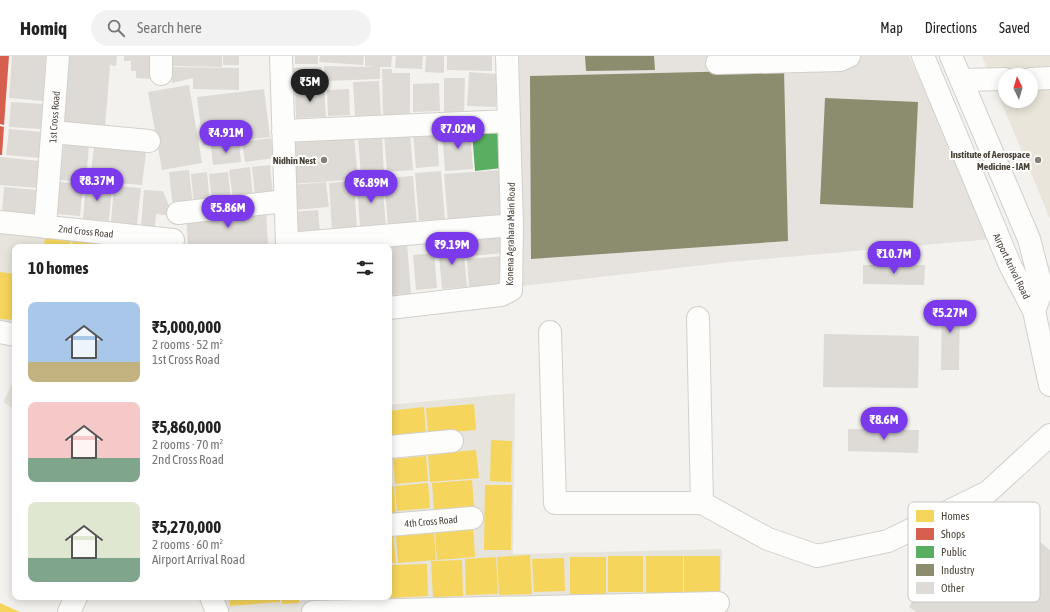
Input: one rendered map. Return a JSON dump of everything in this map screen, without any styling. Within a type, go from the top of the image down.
[{"type":"street","name":"1st Cross Road","points":[[45,227],[58,56]]},
{"type":"street","points":[[281,56],[287,244],[512,225]]},
{"type":"street","name":"Konena Agrahara Main Road","points":[[392,308],[501,295],[511,290],[512,225],[507,56]]},
{"type":"street","points":[[717,63],[840,60],[849,56]]},
{"type":"street","name":"Airport Arrival Road","points":[[923,56],[1010,265],[1034,311]]},
{"type":"street","name":"Airport Arrival Road","points":[[951,56],[1029,239],[1042,290],[1034,311]]},
{"type":"street","points":[[1038,79],[1050,78]]},
{"type":"street","points":[[961,80],[998,79]]},
{"type":"street","points":[[283,131],[509,121]]},
{"type":"street","points":[[53,132],[149,141]]},
{"type":"street","points":[[178,213],[285,201]]},
{"type":"street","name":"2nd Cross Road","points":[[0,222],[173,240]]},
{"type":"street","points":[[1034,311],[1048,363],[1050,385]]},
{"type":"street","points":[[698,318],[702,503]]},
{"type":"street","points":[[0,332],[12,334]]},
{"type":"street","points":[[550,332],[555,503],[702,503],[768,540],[817,556],[888,541],[908,531]]},
{"type":"street","points":[[968,502],[988,492],[1050,435]]},
{"type":"street","points":[[392,446],[452,441]]},
{"type":"street","name":"4th Cross Road","points":[[392,525],[472,518]]},
{"type":"street","points":[[69,612],[75,600]]},
{"type":"street","points":[[212,600],[217,612]]},
{"type":"street","points":[[313,612],[718,603]]},
{"type":"shaded area","points":[[519,56],[909,56],[992,239],[730,262],[522,286]]},
{"type":"shaded area","name":"Institute of Aerospace Medicine - IAM","points":[[982,56],[1050,56],[1050,219],[1004,108],[1038,108],[1038,68],[998,68],[998,94]]},
{"type":"shaded area","points":[[0,230],[147,244],[12,244],[12,327],[0,325]]},
{"type":"shaded area","points":[[12,384],[12,408],[3,402]]},
{"type":"shaded area","points":[[515,393],[513,554],[722,549],[721,612],[228,612],[223,600],[392,600],[392,405]]},
{"type":"building: Homes","points":[[45,236],[71,239],[70,244],[44,244]]},
{"type":"building: Homes","points":[[73,239],[100,242],[100,244],[72,244]]},
{"type":"building: Homes","points":[[0,272],[12,274],[12,320],[0,319]]},
{"type":"building: Homes","points":[[474,404],[476,430],[428,434],[426,408]]},
{"type":"building: Homes","points":[[424,407],[426,434],[392,437],[392,411]]},
{"type":"building: Homes","points":[[491,440],[512,441],[511,482],[490,481]]},
{"type":"building: Homes","points":[[476,450],[479,478],[430,482],[428,454]]},
{"type":"building: Homes","points":[[426,456],[428,481],[395,484],[393,459]]},
{"type":"building: Homes","points":[[472,480],[474,507],[434,510],[432,483]]},
{"type":"building: Homes","points":[[428,483],[430,508],[397,511],[395,486]]},
{"type":"building: Homes","points":[[485,485],[512,485],[511,550],[484,550]]},
{"type":"building: Homes","points":[[392,486],[394,486],[396,515],[392,516]]},
{"type":"building: Homes","points":[[473,527],[475,557],[437,560],[435,530]]},
{"type":"building: Homes","points":[[393,533],[396,563],[392,563]]},
{"type":"building: Homes","points":[[434,533],[436,560],[398,563],[396,536]]},
{"type":"building: Homes","points":[[530,555],[532,594],[499,595],[497,557]]},
{"type":"building: Homes","points":[[608,556],[643,556],[643,592],[608,592]]},
{"type":"building: Homes","points":[[646,556],[683,556],[683,593],[646,593]]},
{"type":"building: Homes","points":[[684,556],[720,556],[720,594],[684,594]]},
{"type":"building: Homes","points":[[496,557],[498,594],[466,595],[465,559]]},
{"type":"building: Homes","points":[[570,557],[606,557],[606,594],[570,594]]},
{"type":"building: Homes","points":[[564,558],[565,591],[534,592],[532,559]]},
{"type":"building: Homes","points":[[462,560],[463,596],[433,597],[431,561]]},
{"type":"building: Homes","points":[[427,564],[428,596],[392,598],[392,565]]},
{"type":"building: Homes","points":[[229,600],[280,600],[280,602],[230,606]]},
{"type":"building: Homes","points":[[281,600],[299,600],[299,603],[282,604]]},
{"type":"building: Homes","points":[[0,603],[20,612],[0,612]]},
{"type":"building: Shops","points":[[0,56],[9,56],[4,125],[0,124]]},
{"type":"building: Shops","points":[[0,126],[4,127],[2,155],[0,155]]},
{"type":"building: Public","points":[[498,129],[502,168],[475,171],[472,131]]},
{"type":"building: Industry","points":[[585,56],[654,56],[655,70],[586,71]]},
{"type":"building: Industry","points":[[784,70],[788,241],[531,259],[530,76]]},
{"type":"building: Industry","points":[[825,98],[918,102],[913,208],[820,204]]},
{"type":"building: Other","points":[[12,56],[46,56],[43,101],[9,98]]},
{"type":"building: Other","points":[[68,56],[117,57],[116,66],[110,65],[105,127],[62,123]]},
{"type":"building: Other","points":[[124,56],[150,56],[150,79],[136,78],[136,71],[131,71],[131,61],[124,61]]},
{"type":"building: Other","points":[[173,56],[222,56],[222,67],[173,66]]},
{"type":"building: Other","points":[[223,56],[239,56],[239,65],[223,65]]},
{"type":"building: Other","points":[[295,56],[318,56],[318,64],[295,64]]},
{"type":"building: Other","points":[[320,56],[364,56],[363,65],[319,62]]},
{"type":"building: Other","points":[[365,56],[392,56],[391,67],[380,67],[380,79],[325,81],[324,66],[375,67],[365,66]]},
{"type":"building: Other","points":[[396,56],[423,56],[422,69],[395,68]]},
{"type":"building: Other","points":[[426,56],[444,56],[444,73],[425,72]]},
{"type":"building: Other","points":[[447,56],[492,56],[492,71],[447,70]]},
{"type":"building: Other","points":[[172,67],[239,68],[239,90],[193,89],[193,78],[172,83]]},
{"type":"building: Other","points":[[322,67],[322,86],[289,87],[289,68]]},
{"type":"building: Other","points":[[382,69],[392,69],[392,73],[410,73],[410,117],[383,118]]},
{"type":"building: Other","points":[[469,72],[497,74],[496,107],[467,106]]},
{"type":"building: Other","points":[[444,78],[465,78],[464,113],[444,112]]},
{"type":"building: Other","points":[[379,81],[381,115],[355,116],[353,82]]},
{"type":"building: Other","points":[[439,83],[440,111],[413,112],[413,84]]},
{"type":"building: Other","points":[[189,85],[202,163],[162,170],[148,92]]},
{"type":"building: Other","points":[[324,87],[326,117],[296,118],[295,88]]},
{"type":"building: Other","points":[[264,89],[270,137],[203,145],[197,97]]},
{"type":"building: Other","points":[[349,89],[350,115],[328,116],[327,90]]},
{"type":"building: Other","points":[[11,102],[43,104],[41,129],[9,127]]},
{"type":"building: Other","points":[[9,129],[42,132],[40,158],[6,155]]},
{"type":"building: Other","points":[[470,129],[473,169],[445,171],[442,131]]},
{"type":"building: Other","points":[[437,131],[439,166],[416,168],[413,133]]},
{"type":"building: Other","points":[[410,132],[413,170],[387,172],[384,134]]},
{"type":"building: Other","name":"Nidhin Nest","points":[[354,136],[358,179],[293,184],[290,141]]},
{"type":"building: Other","points":[[382,136],[384,174],[361,175],[358,137]]},
{"type":"building: Other","points":[[271,138],[274,158],[245,162],[242,142]]},
{"type":"building: Other","points":[[64,142],[89,144],[86,182],[60,180]]},
{"type":"building: Other","points":[[239,143],[241,162],[213,165],[211,146]]},
{"type":"building: Other","points":[[94,147],[146,152],[142,185],[90,181]]},
{"type":"building: Other","points":[[0,157],[40,161],[38,188],[0,185]]},
{"type":"building: Other","points":[[270,165],[273,195],[255,197],[252,167]]},
{"type":"building: Other","points":[[250,167],[253,197],[233,200],[229,170]]},
{"type":"building: Other","points":[[189,170],[193,206],[173,208],[169,172]]},
{"type":"building: Other","points":[[500,170],[503,219],[448,223],[444,174]]},
{"type":"building: Other","points":[[441,171],[445,219],[419,221],[415,173]]},
{"type":"building: Other","points":[[207,172],[210,203],[194,205],[191,174]]},
{"type":"building: Other","points":[[228,172],[231,200],[212,202],[209,174]]},
{"type":"building: Other","points":[[413,176],[417,225],[388,227],[384,178]]},
{"type":"building: Other","points":[[382,179],[386,227],[360,228],[357,181]]},
{"type":"building: Other","points":[[354,181],[357,229],[332,230],[329,183]]},
{"type":"building: Other","points":[[60,182],[83,184],[80,216],[57,214]]},
{"type":"building: Other","points":[[326,182],[329,207],[294,210],[291,185]]},
{"type":"building: Other","points":[[86,183],[112,186],[109,221],[83,219]]},
{"type":"building: Other","points":[[114,186],[141,188],[137,225],[111,222]]},
{"type":"building: Other","points":[[4,187],[37,190],[35,217],[2,214]]},
{"type":"building: Other","points":[[144,190],[163,191],[173,216],[156,214],[155,228],[141,227]]},
{"type":"building: Other","points":[[266,209],[268,244],[188,244],[186,214]]},
{"type":"building: Other","points":[[318,210],[320,232],[294,234],[292,212]]},
{"type":"building: Other","points":[[502,233],[504,253],[471,256],[469,236]]},
{"type":"building: Other","points":[[463,242],[467,287],[442,289],[438,244]]},
{"type":"building: Other","points":[[407,243],[411,294],[392,295],[392,245]]},
{"type":"building: Other","points":[[434,253],[437,288],[416,290],[413,255]]},
{"type":"building: Other","points":[[502,256],[505,284],[469,287],[467,259]]},
{"type":"building: Other","points":[[863,265],[925,265],[924,285],[863,284]]},
{"type":"building: Other","points":[[942,299],[960,299],[959,370],[941,370]]},
{"type":"building: Other","points":[[824,334],[919,336],[918,388],[823,387]]},
{"type":"building: Other","points":[[848,429],[919,430],[918,453],[848,451]]},
{"type":"building: Other","points":[[1040,542],[1050,550],[1050,612],[916,612],[909,607],[912,602],[1040,602]]},
{"type":"place","name":"Nidhin Nest","points":[[324,160]]},
{"type":"place","name":"Institute of Aerospace Medicine - IAM","points":[[1038,160]]}]
